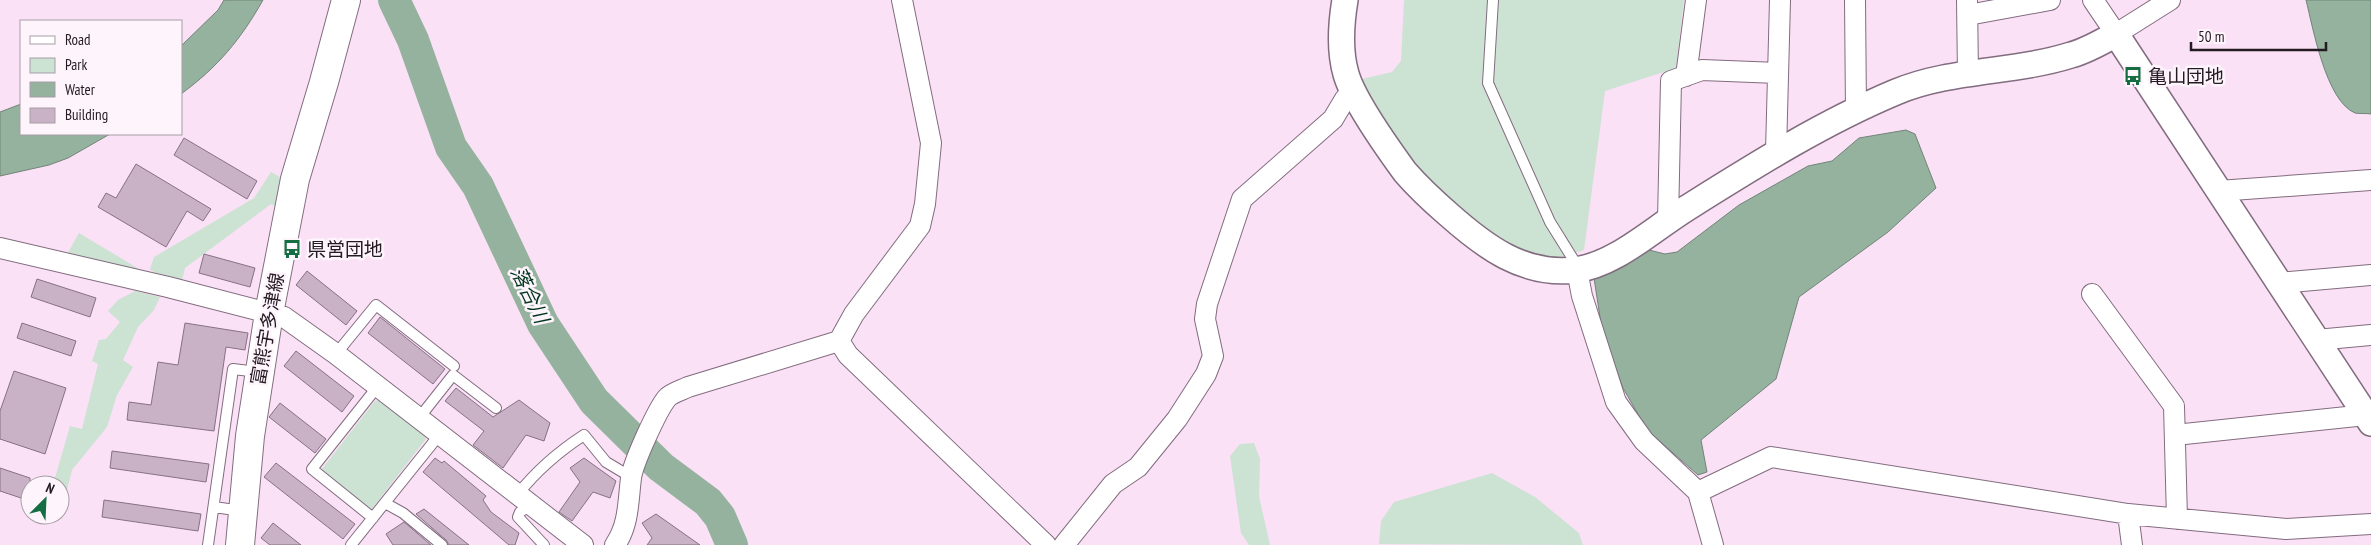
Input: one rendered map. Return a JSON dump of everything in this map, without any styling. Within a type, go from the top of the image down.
[{"type":"main road","name":"富熊宇多津線","points":[[240,545],[250,436],[269,313],[295,179],[346,0]]},
{"type":"street","points":[[615,545],[622,536],[626,519],[631,477],[642,448],[668,396],[688,387],[839,341],[854,314],[920,226],[925,204],[931,143],[902,0]]},
{"type":"street","points":[[1346,0],[1341,28],[1346,74],[1390,150],[1407,174],[1428,196],[1484,244],[1506,258],[1532,268],[1551,271],[1577,270],[1624,252],[1668,221],[1776,152],[1896,92],[1924,83],[2070,55],[2116,34],[2170,0]]},
{"type":"street","points":[[1686,76],[1696,0]]},
{"type":"street","points":[[1776,152],[1780,0]]},
{"type":"street","points":[[1855,0],[1856,111]]},
{"type":"street","points":[[1968,75],[1968,8],[2050,0]]},
{"type":"street","points":[[2093,0],[2368,419],[2175,435]]},
{"type":"street","points":[[1668,221],[1671,81],[1702,70],[1778,73]]},
{"type":"street","points":[[1064,545],[1113,484],[1138,467],[1177,419],[1206,374],[1213,356],[1205,319],[1207,304],[1242,199],[1333,119],[1345,99],[1354,90]]},
{"type":"street","points":[[2218,191],[2371,180]]},
{"type":"street","points":[[0,248],[168,287],[284,317],[378,386],[583,545]]},
{"type":"street","points":[[1577,270],[1582,296],[1616,402],[1644,441],[1698,492],[1713,545]]},
{"type":"street","points":[[2279,283],[2371,275]]},
{"type":"street","points":[[2092,294],[2174,406],[2177,519]]},
{"type":"street","points":[[2316,340],[2371,335]]},
{"type":"street","points":[[839,341],[848,355],[1046,545]]},
{"type":"street","points":[[1698,492],[1771,457],[2128,514],[2286,528],[2371,524]]},
{"type":"street","points":[[2128,514],[2132,545]]},
{"type":"lane","points":[[1494,0],[1488,83],[1550,222],[1573,259],[1577,270]]},
{"type":"lane","points":[[336,354],[376,305],[454,366]]},
{"type":"lane","points":[[208,545],[233,369],[260,372]]},
{"type":"lane","points":[[419,418],[454,375],[496,408]]},
{"type":"lane","points":[[373,518],[312,469],[378,386]]},
{"type":"lane","points":[[352,545],[440,434]]},
{"type":"lane","points":[[543,545],[518,517],[536,471],[560,450],[584,435],[606,462],[631,477]]},
{"type":"lane","points":[[385,503],[403,513],[442,545]]},
{"type":"lane","points":[[214,507],[242,511]]},
{"type":"green space","points":[[1404,0],[1684,0],[1676,68],[1605,91],[1584,250],[1558,258],[1543,258],[1512,251],[1458,210],[1419,169],[1401,146],[1372,101],[1362,79],[1392,72],[1401,61]]},
{"type":"green space","points":[[271,172],[285,180],[278,208],[271,204],[185,268],[181,284],[158,276],[150,269],[154,257],[254,198]]},
{"type":"green space","points":[[79,233],[149,275],[66,256]]},
{"type":"green space","points":[[135,291],[160,297],[154,310],[138,327],[123,360],[133,367],[117,395],[107,427],[72,470],[70,478],[70,475],[56,475],[70,426],[82,429],[98,364],[92,361],[99,340],[106,339],[120,322],[108,311],[118,300]]},
{"type":"green space","points":[[380,400],[426,435],[426,439],[371,510],[321,470],[375,401]]},
{"type":"green space","points":[[1254,443],[1260,459],[1259,496],[1270,545],[1249,545],[1241,533],[1230,456],[1240,444]]},
{"type":"green space","points":[[1492,473],[1535,497],[1579,533],[1583,545],[1379,544],[1381,521],[1394,502]]},
{"type":"water","points":[[224,0],[263,0],[228,52],[182,93],[182,45],[218,10]]},
{"type":"water","points":[[2306,0],[2371,0],[2371,114],[2355,113],[2345,106],[2336,94],[2322,62]]},
{"type":"water","points":[[20,104],[20,135],[108,135],[68,158],[49,165],[0,176],[0,112]]},
{"type":"water","points":[[1906,130],[1915,134],[1936,188],[1888,232],[1799,297],[1776,379],[1701,440],[1707,472],[1698,475],[1647,430],[1623,388],[1602,330],[1594,278],[1623,266],[1649,250],[1665,254],[1677,252],[1739,205],[1808,166],[1832,161],[1859,138]]},
{"type":"building","points":[[184,138],[257,181],[247,199],[174,155]]},
{"type":"building","points":[[136,164],[211,209],[203,221],[187,211],[166,247],[98,207],[106,193],[116,198]]},
{"type":"building","points":[[204,254],[255,268],[250,287],[199,273]]},
{"type":"building","points":[[307,271],[357,311],[346,325],[296,285]]},
{"type":"building","points":[[37,279],[96,298],[90,317],[31,297]]},
{"type":"building","points":[[380,317],[445,369],[433,384],[368,333]]},
{"type":"building","points":[[22,323],[76,341],[71,356],[17,338]]},
{"type":"building","points":[[185,323],[248,333],[245,350],[226,347],[214,431],[127,420],[129,402],[151,405],[158,362],[178,365]]},
{"type":"building","points":[[296,351],[354,396],[342,412],[284,366]]},
{"type":"building","points":[[14,371],[66,388],[45,454],[0,439],[0,411]]},
{"type":"building","points":[[456,388],[493,417],[519,400],[550,423],[544,441],[526,435],[503,468],[473,445],[484,431],[445,401]]},
{"type":"building","points":[[280,403],[326,439],[315,453],[269,417]]},
{"type":"building","points":[[112,451],[209,464],[206,482],[110,468]]},
{"type":"building","points":[[435,458],[442,463],[444,461],[486,496],[483,500],[491,512],[519,533],[515,545],[509,545],[423,472]]},
{"type":"building","points":[[584,458],[616,481],[610,498],[593,492],[572,521],[559,512],[580,482],[570,468]]},
{"type":"building","points":[[276,463],[355,524],[343,539],[264,477]]},
{"type":"building","points":[[0,468],[21,475],[20,498],[0,491]]},
{"type":"building","points":[[104,500],[201,514],[198,531],[102,517]]},
{"type":"building","points":[[424,509],[469,545],[449,545],[446,540],[416,514]]},
{"type":"building","points":[[656,514],[700,545],[647,545],[652,538],[642,523]]},
{"type":"building","points":[[404,522],[431,545],[393,545],[386,534]]},
{"type":"building","points":[[273,523],[301,545],[270,545],[261,538]]},
{"type":"waterway","name":"落合川","points":[[394,0],[413,40],[451,147],[478,186],[543,324],[594,401],[661,467],[708,502],[720,517],[732,545]]},
{"type":"place","name":"亀山団地","points":[[2133,76]]},
{"type":"place","name":"県営団地","points":[[292,249]]}]
